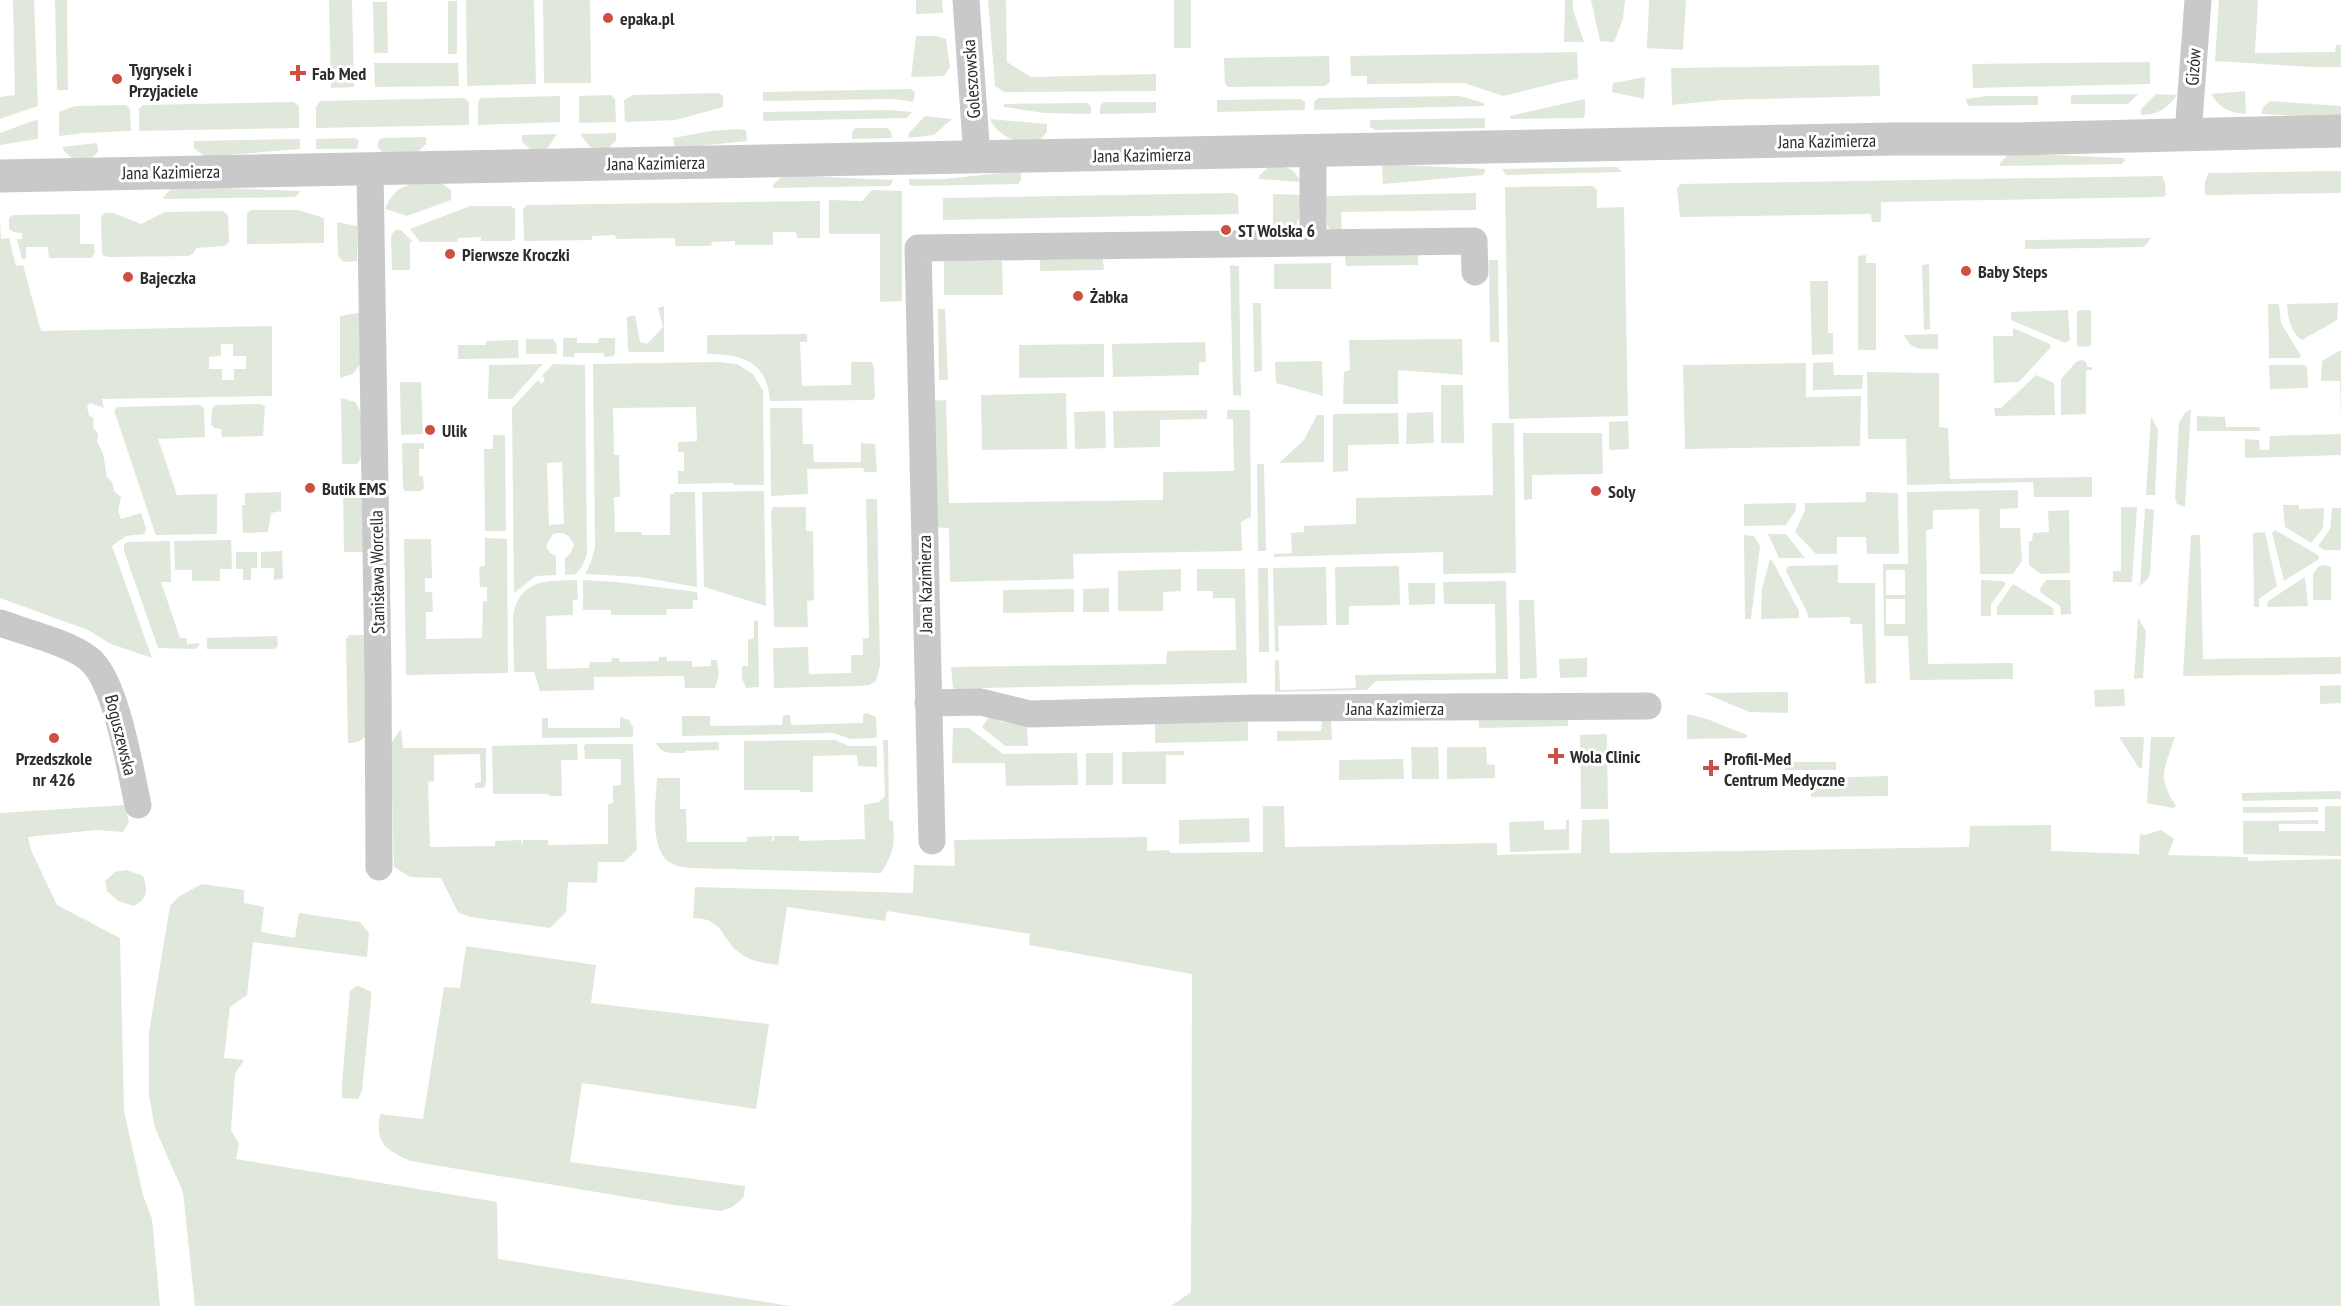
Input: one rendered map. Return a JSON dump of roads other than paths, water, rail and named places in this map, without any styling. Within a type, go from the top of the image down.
[{"type":"street","name":"Goleszowska","points":[[966,0],[977,158]]},
{"type":"street","name":"Gizów","points":[[2188,134],[2198,0]]},
{"type":"street","name":"Jana Kazimierza","points":[[0,176],[2341,131]]},
{"type":"street","points":[[1313,151],[1313,243]]},
{"type":"street","name":"Stanisława Worcella","points":[[370,168],[379,867]]},
{"type":"street","name":"Jana Kazimierza","points":[[932,840],[918,248],[1474,241],[1475,272]]},
{"type":"street","name":"Boguszewska","points":[[0,623],[78,651],[90,659],[99,670],[111,692],[138,805]]},
{"type":"street","name":"Jana Kazimierza","points":[[928,703],[981,702],[1030,714],[1255,708],[1648,706]]},
{"type":"place","name":"epaka.pl","points":[[608,18]]},
{"type":"place","name":"Fab Med","points":[[298,73]]},
{"type":"place","name":"Tygrysek i Przyjaciele","points":[[117,79]]},
{"type":"place","name":"ST Wolska 6","points":[[1226,230]]},
{"type":"place","name":"Pierwsze Kroczki","points":[[450,254]]},
{"type":"place","name":"Baby Steps","points":[[1966,271]]},
{"type":"place","name":"Bajeczka","points":[[128,277]]},
{"type":"place","name":"Żabka","points":[[1078,296]]},
{"type":"place","name":"Ulik","points":[[430,430]]},
{"type":"place","name":"Butik EMS","points":[[310,488]]},
{"type":"place","name":"Soly","points":[[1596,491]]},
{"type":"place","name":"Przedszkole nr 426","points":[[54,738]]},
{"type":"place","name":"Wola Clinic","points":[[1556,756]]},
{"type":"place","name":"Profil-Med Centrum Medyczne","points":[[1711,768]]}]
